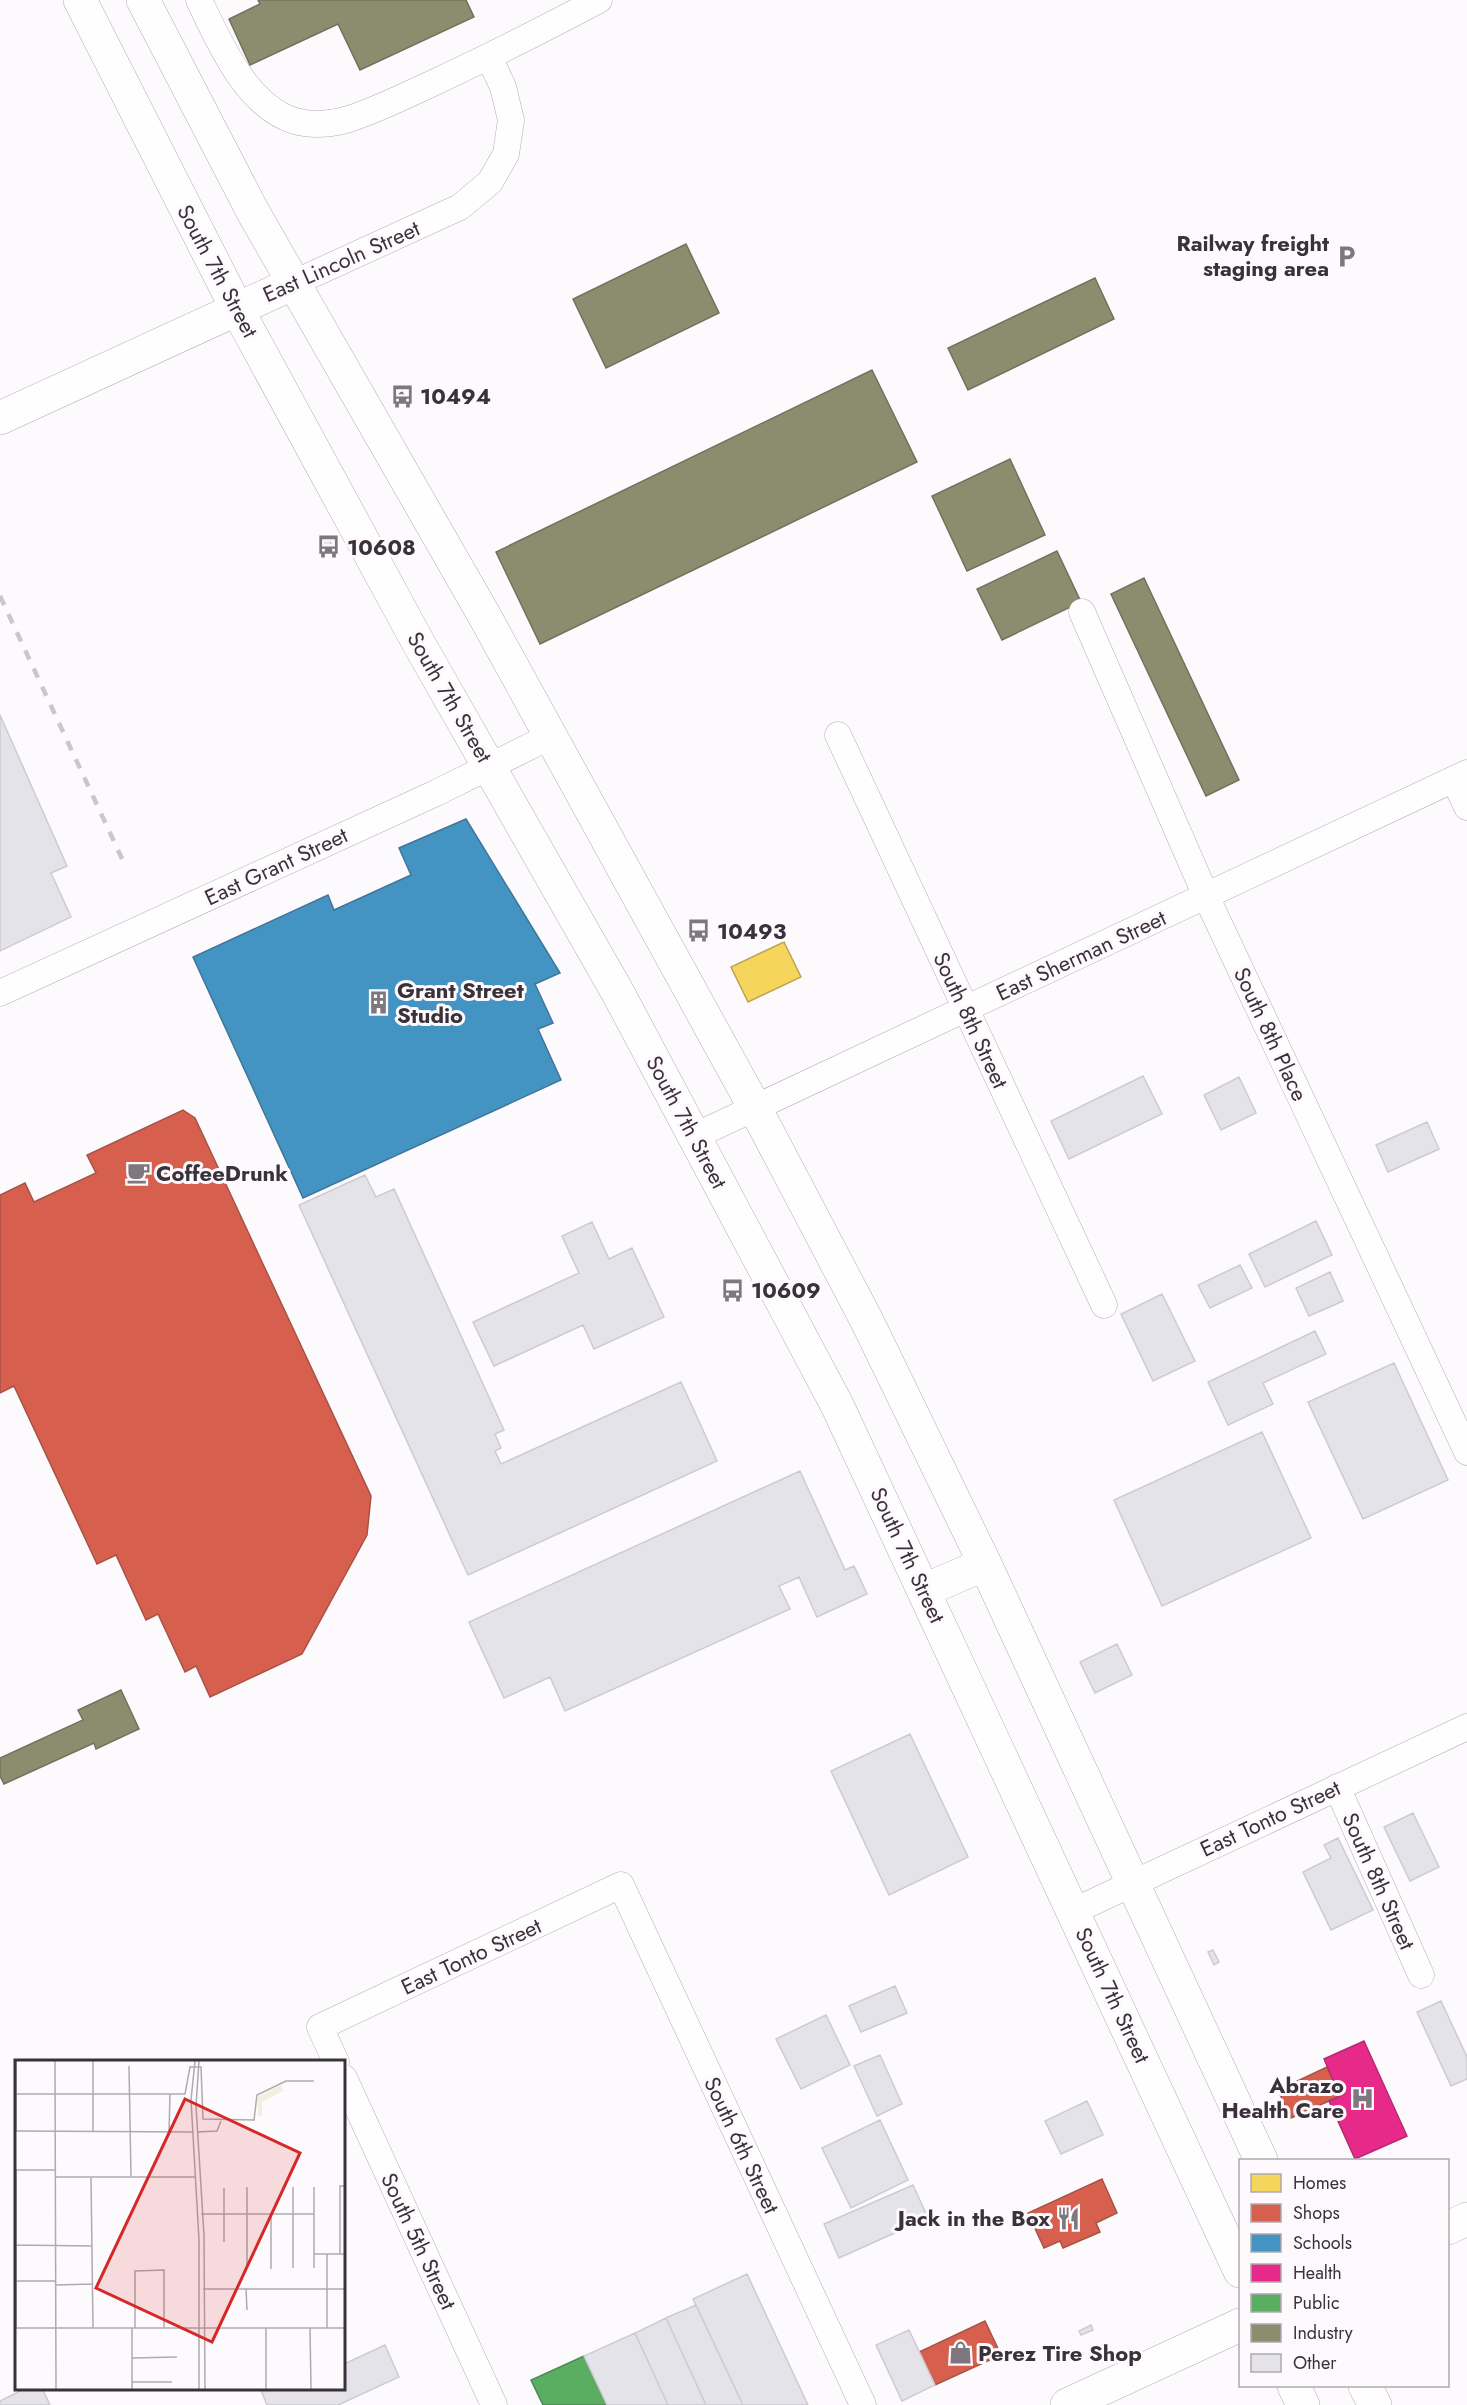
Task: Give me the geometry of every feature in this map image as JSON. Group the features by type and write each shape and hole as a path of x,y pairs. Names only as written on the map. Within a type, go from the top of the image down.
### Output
{"main road":[{"name":"South 7th Street","path":"80,0 237,309 419,644 618,993 837,1405 1239,2269"},
{"path":"143,0 253,212 551,736 754,1108 867,1321 985,1564 1261,2159"},
{"name":"East Lincoln Street","path":"1,416 294,283"},
{"path":"925,1590 985,1564"},
{"path":"1449,2228 1467,2219"},
{"path":"1067,2405 1239,2325"},
{"path":"1295,2387 1303,2405"},
{"path":"1366,2387 1375,2405"}],"street":[{"path":"199,0 218,39 254,96 295,121 321,124 348,119 489,57 599,0"},
{"name":"East Lincoln Street","path":"294,283 460,207 490,182 506,154 511,120 503,87 489,57"},
{"name":"South 8th Place","path":"1082,612 1206,896 1467,1452"},
{"name":"South 8th Street","path":"838,735 1104,1305"},
{"name":"East Grant Street","path":"0,993 551,736"},
{"path":"1460,776 1467,807"},
{"name":"East Sherman Street","path":"695,1136 1460,776"},
{"name":"East Tonto Street","path":"1074,1911 1467,1727"},
{"name":"South 8th Street","path":"1337,1787 1421,1975"},
{"name":"East Tonto Street","path":"336,2060 320,2027 621,1885"},
{"name":"South 6th Street","path":"621,1885 864,2405"},
{"name":"South 5th Street","path":"345,2080 494,2405"}],"building: Homes":[{"path":"784,942 801,977 748,1002 731,967"}],"building: Shops":[{"path":"183,1110 195,1118 371,1496 367,1535 302,1654 210,1697 196,1666 185,1672 158,1614 146,1620 116,1555 97,1564 14,1386 0,1393 0,1195 25,1183 34,1202 96,1173 87,1155"},
{"path":"1327,2067 1340,2096 1291,2118 1278,2090"},
{"name":"Jack in the Box","path":"1102,2179 1117,2213 1096,2223 1100,2232 1063,2248 1060,2241 1044,2248 1028,2213"},
{"name":"Perez Tire Shop","path":"985,2321 1001,2355 935,2385 919,2352"}],"building: Schools":[{"name":"Grant Street Studio","path":"466,819 560,973 535,984 553,1023 538,1029 561,1080 303,1198 193,957 328,895 334,910 411,875 399,848"}],"building: Health":[{"name":"Abrazo Health Care","path":"1364,2041 1407,2136 1355,2159 1329,2101 1340,2096 1324,2059"}],"building: Public":[{"path":"584,2356 607,2405 543,2405 531,2380"}],"building: Industry":[{"path":"258,0 466,0 474,17 360,70 338,24 250,65 229,19 260,4"},
{"path":"686,244 719,313 606,368 573,299"},
{"path":"1095,278 1114,319 968,390 948,348"},
{"path":"872,370 917,462 540,644 496,552"},
{"path":"402,392 409,405 405,407 398,395"},
{"path":"1010,459 1045,535 967,571 932,496"},
{"path":"1057,551 1081,602 1002,640 977,589"},
{"path":"1144,578 1239,780 1206,796 1111,594"},
{"path":"121,1690 139,1729 96,1749 94,1743 4,1784 0,1776 0,1758 83,1720 78,1710"}],"building: Other":[{"path":"327,535 333,547 328,552 321,538"},
{"path":"0,715 67,866 51,873 71,917 0,951"},
{"path":"1143,1076 1162,1114 1069,1159 1051,1121"},
{"path":"1239,1077 1256,1113 1221,1130 1204,1095"},
{"path":"1427,1122 1439,1149 1388,1172 1376,1145"},
{"path":"365,1175 376,1197 394,1189 504,1430 495,1434 501,1448 495,1451 501,1464 681,1382 717,1461 468,1575 299,1205"},
{"path":"1316,1221 1332,1255 1265,1287 1249,1254"},
{"path":"592,1222 609,1259 632,1248 664,1317 594,1349 583,1325 494,1366 473,1322 579,1273 562,1236"},
{"path":"1240,1265 1252,1288 1210,1308 1198,1285"},
{"path":"1330,1272 1343,1301 1309,1316 1296,1288"},
{"path":"1162,1294 1195,1361 1153,1381 1121,1314"},
{"path":"1315,1331 1326,1354 1263,1383 1273,1404 1228,1425 1208,1382"},
{"path":"1394,1363 1448,1480 1363,1519 1308,1402"},
{"path":"1262,1432 1311,1538 1162,1606 1114,1500"},
{"path":"800,1471 845,1570 854,1566 867,1594 817,1617 799,1577 779,1586 790,1609 565,1711 550,1677 504,1698 469,1622"},
{"path":"1117,1644 1132,1675 1095,1693 1080,1662"},
{"path":"910,1734 968,1857 889,1895 831,1771"},
{"path":"1413,1813 1439,1867 1410,1881 1384,1827"},
{"path":"1338,1838 1373,1910 1331,1930 1303,1872 1331,1858 1324,1845"},
{"path":"1213,1950 1219,1962 1214,1965 1208,1952"},
{"path":"895,1986 907,2013 861,2032 849,2006"},
{"path":"1441,2001 1467,2057 1467,2079 1451,2086 1417,2012"},
{"path":"826,2015 850,2065 801,2089 776,2039"},
{"path":"880,2055 902,2104 877,2116 854,2066"},
{"path":"1087,2101 1103,2135 1061,2154 1045,2121"},
{"path":"880,2120 908,2180 851,2208 822,2148"},
{"path":"913,2185 928,2218 839,2258 824,2224"},
{"path":"747,2274 808,2405 743,2405 693,2299"},
{"path":"696,2305 743,2405 706,2405 666,2318"},
{"path":"666,2318 706,2405 668,2405 635,2333"},
{"path":"1091,2325 1093,2330 1081,2335 1079,2331"},
{"path":"909,2330 935,2385 902,2401 876,2345"},
{"path":"635,2333 668,2405 607,2405 584,2356"},
{"path":"385,2345 399,2377 338,2405 267,2405 261,2390 345,2390 345,2364"},
{"path":"22,2390 43,2390 50,2405 0,2405 0,2401"}],"railway":[{"path":"0,596 124,863"}],"place":[{"name":"Railway freight staging area","path":"1347,256"},
{"name":"10494","path":"402,396"},
{"name":"10608","path":"329,547"},
{"name":"10493","path":"699,931"},
{"name":"Grant Street Studio","path":"379,1003"},
{"name":"CoffeeDrunk","path":"138,1173"},
{"name":"10609","path":"733,1290"},
{"name":"Abrazo Health Care","path":"1362,2098"},
{"name":"Jack in the Box","path":"1068,2218"},
{"name":"Perez Tire Shop","path":"960,2353"}]}
